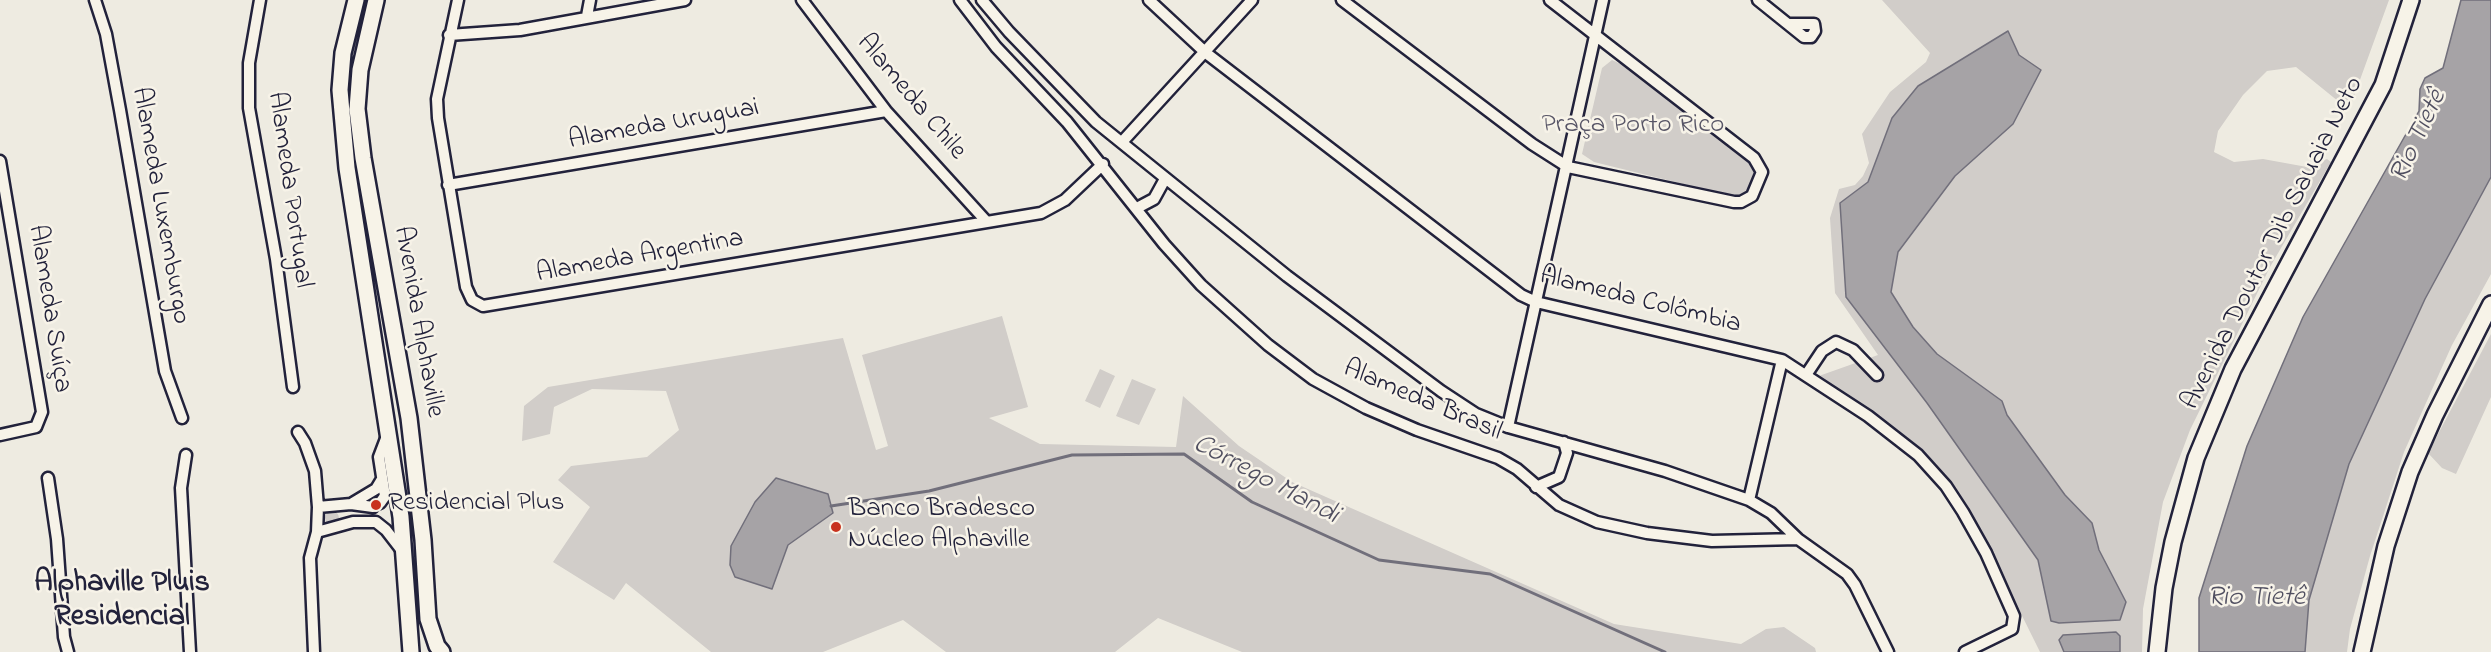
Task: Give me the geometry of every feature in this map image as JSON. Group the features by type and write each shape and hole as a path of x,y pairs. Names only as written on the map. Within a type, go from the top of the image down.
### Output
{"main road":[{"name":"Avenida Alphaville","path":"356,0 343,53 340,90 347,168 401,517 407,628 411,652"},
{"name":"Avenida Alphaville","path":"376,0 360,70 357,109 363,158 412,437 423,540 428,619 442,652"},
{"name":"Avenida Doutor Dib Sauaia Neto","path":"2157,652 2173,542 2196,458 2233,369 2383,85 2411,0"},
{"path":"2362,652 2386,546 2410,472 2435,415 2491,304"},
{"path":"387,436 398,432 412,437"}],"street":[{"name":"Alameda Luxemburgo","path":"95,0 106,34 165,370 182,418"},
{"name":"Alameda Portugal","path":"260,0 249,63 249,108 276,259 293,387"},
{"name":"Alameda Argentina","path":"458,0 437,99 448,185 466,287 475,303 483,306 1041,213 1065,200 1103,164"},
{"path":"587,16 590,0"},
{"path":"449,35 520,30 684,0"},
{"name":"Alameda Chile","path":"802,0 886,111 986,221"},
{"name":"Alameda Brasil","path":"960,0 996,47 1067,122 1202,285 1268,345 1313,379 1397,421 1498,458 1517,469 1536,488 1559,505 1597,522 1647,533 1712,541 1798,539"},
{"name":"Alameda Brasil","path":"982,0 1080,107 1165,179 1441,392 1476,414 1508,427 1665,471 1749,500 1771,513 1798,539 1847,574 1888,652"},
{"name":"Alameda Colômbia","path":"1149,0 1206,53 1462,252 1521,295 1536,302 1782,360 1885,429 1917,455 1946,486 1986,553 2014,616 2012,629 1965,652"},
{"path":"1122,142 1206,53 1252,0"},
{"path":"1342,0 1532,144 1568,167 1734,202 1741,202 1752,196 1762,172 1761,165 1550,0"},
{"path":"1508,427 1604,0"},
{"path":"1758,0 1788,24"},
{"path":"1067,122 1080,107"},
{"name":"Alameda Uruguai","path":"448,185 886,111"},
{"name":"Alameda Suíça","path":"0,160 42,412 36,427 0,435"},
{"path":"1137,208 1154,199 1165,179"},
{"path":"1806,375 1822,351 1836,342 1853,350 1877,375"},
{"path":"1749,500 1782,360"},
{"path":"298,432 305,443 315,471 318,507 316,532 310,558 314,652"},
{"path":"318,507 376,505 384,496 379,457 387,436"},
{"path":"1536,488 1559,477 1567,453 1564,442"},
{"path":"186,455 180,488 190,652"},
{"path":"48,478 57,539 64,637 68,652"},
{"path":"349,505 372,492 382,479"},
{"path":"348,524 349,505"},
{"path":"316,532 365,520 376,522 386,530 404,552"},
{"path":"59,652 64,637"}],"green space":[{"path":"1882,0 2389,0 2349,110 2296,67 2267,71 2243,95 2218,131 2214,152 2234,162 2263,159 2307,167 2327,159 2331,162 2270,267 2190,430 2163,502 2143,609 2142,652 2040,652 1984,539 1951,487 1816,377 1878,355 1835,293 1830,218 1839,189 1855,185 1863,176 1869,163 1862,134 1890,92 1926,62 1930,53"},
{"name":"Praça Porto Rico","path":"1612,60 1625,66 1753,163 1755,170 1746,194 1736,197 1594,162 1582,154 1602,68"},
{"path":"2491,177 2491,274 2452,345 2404,452 2370,556 2350,629 2347,652 2305,652 2309,600 2349,464 2425,299"},
{"path":"1002,316 1028,407 989,418 1040,444 1176,447 1183,396 1239,446 1292,482 1614,624 1741,644 1766,629 1784,627 1815,648 1816,652 1242,652 1158,618 1115,652 946,652 903,620 823,652 711,652 626,583 614,600 553,562 590,507 558,480 571,466 647,457 679,430 666,391 592,389 554,407 550,434 522,441 524,406 548,387 843,338 876,450 888,446 862,355"},
{"path":"2491,334 2491,397 2456,474 2442,468 2428,453"},
{"path":"1100,369 1115,376 1100,408 1085,401"},
{"path":"1132,379 1156,389 1139,425 1116,416"},
{"path":"332,511 337,513 339,518 337,523 332,525 327,523 325,518 327,513"}],"water":[{"name":"Rio Tietê","path":"2461,0 2491,0 2491,177 2425,299 2349,464 2309,600 2305,652 2199,652 2199,598 2247,446 2303,317 2419,111 2420,89 2425,78 2443,68"},
{"path":"2008,31 2019,55 2041,70 2013,124 1955,176 1898,252 1891,292 1913,327 1937,354 2002,401 2007,415 2065,495 2092,523 2099,550 2126,602 2120,620 2059,623 2051,621 2038,560 1927,403 1846,297 1840,203 1868,182 1892,118 1918,86"},
{"path":"776,478 828,494 833,513 788,545 772,589 735,577 730,565 731,546 755,502"},
{"path":"2116,632 2120,636 2120,652 2064,652 2059,640 2063,635"}],"waterway":[{"name":"Córrego Mandi","path":"831,506 929,491 1072,455 1184,454 1252,502 1379,560 1490,574 1665,652"}],"place":[{"name":"Residencial Plus","path":"376,505"},
{"name":"Banco Bradesco Núcleo Alphaville","path":"836,527"}],"district":[{"name":"Alphaville Pluis Residencial","path":"122,602"}]}
